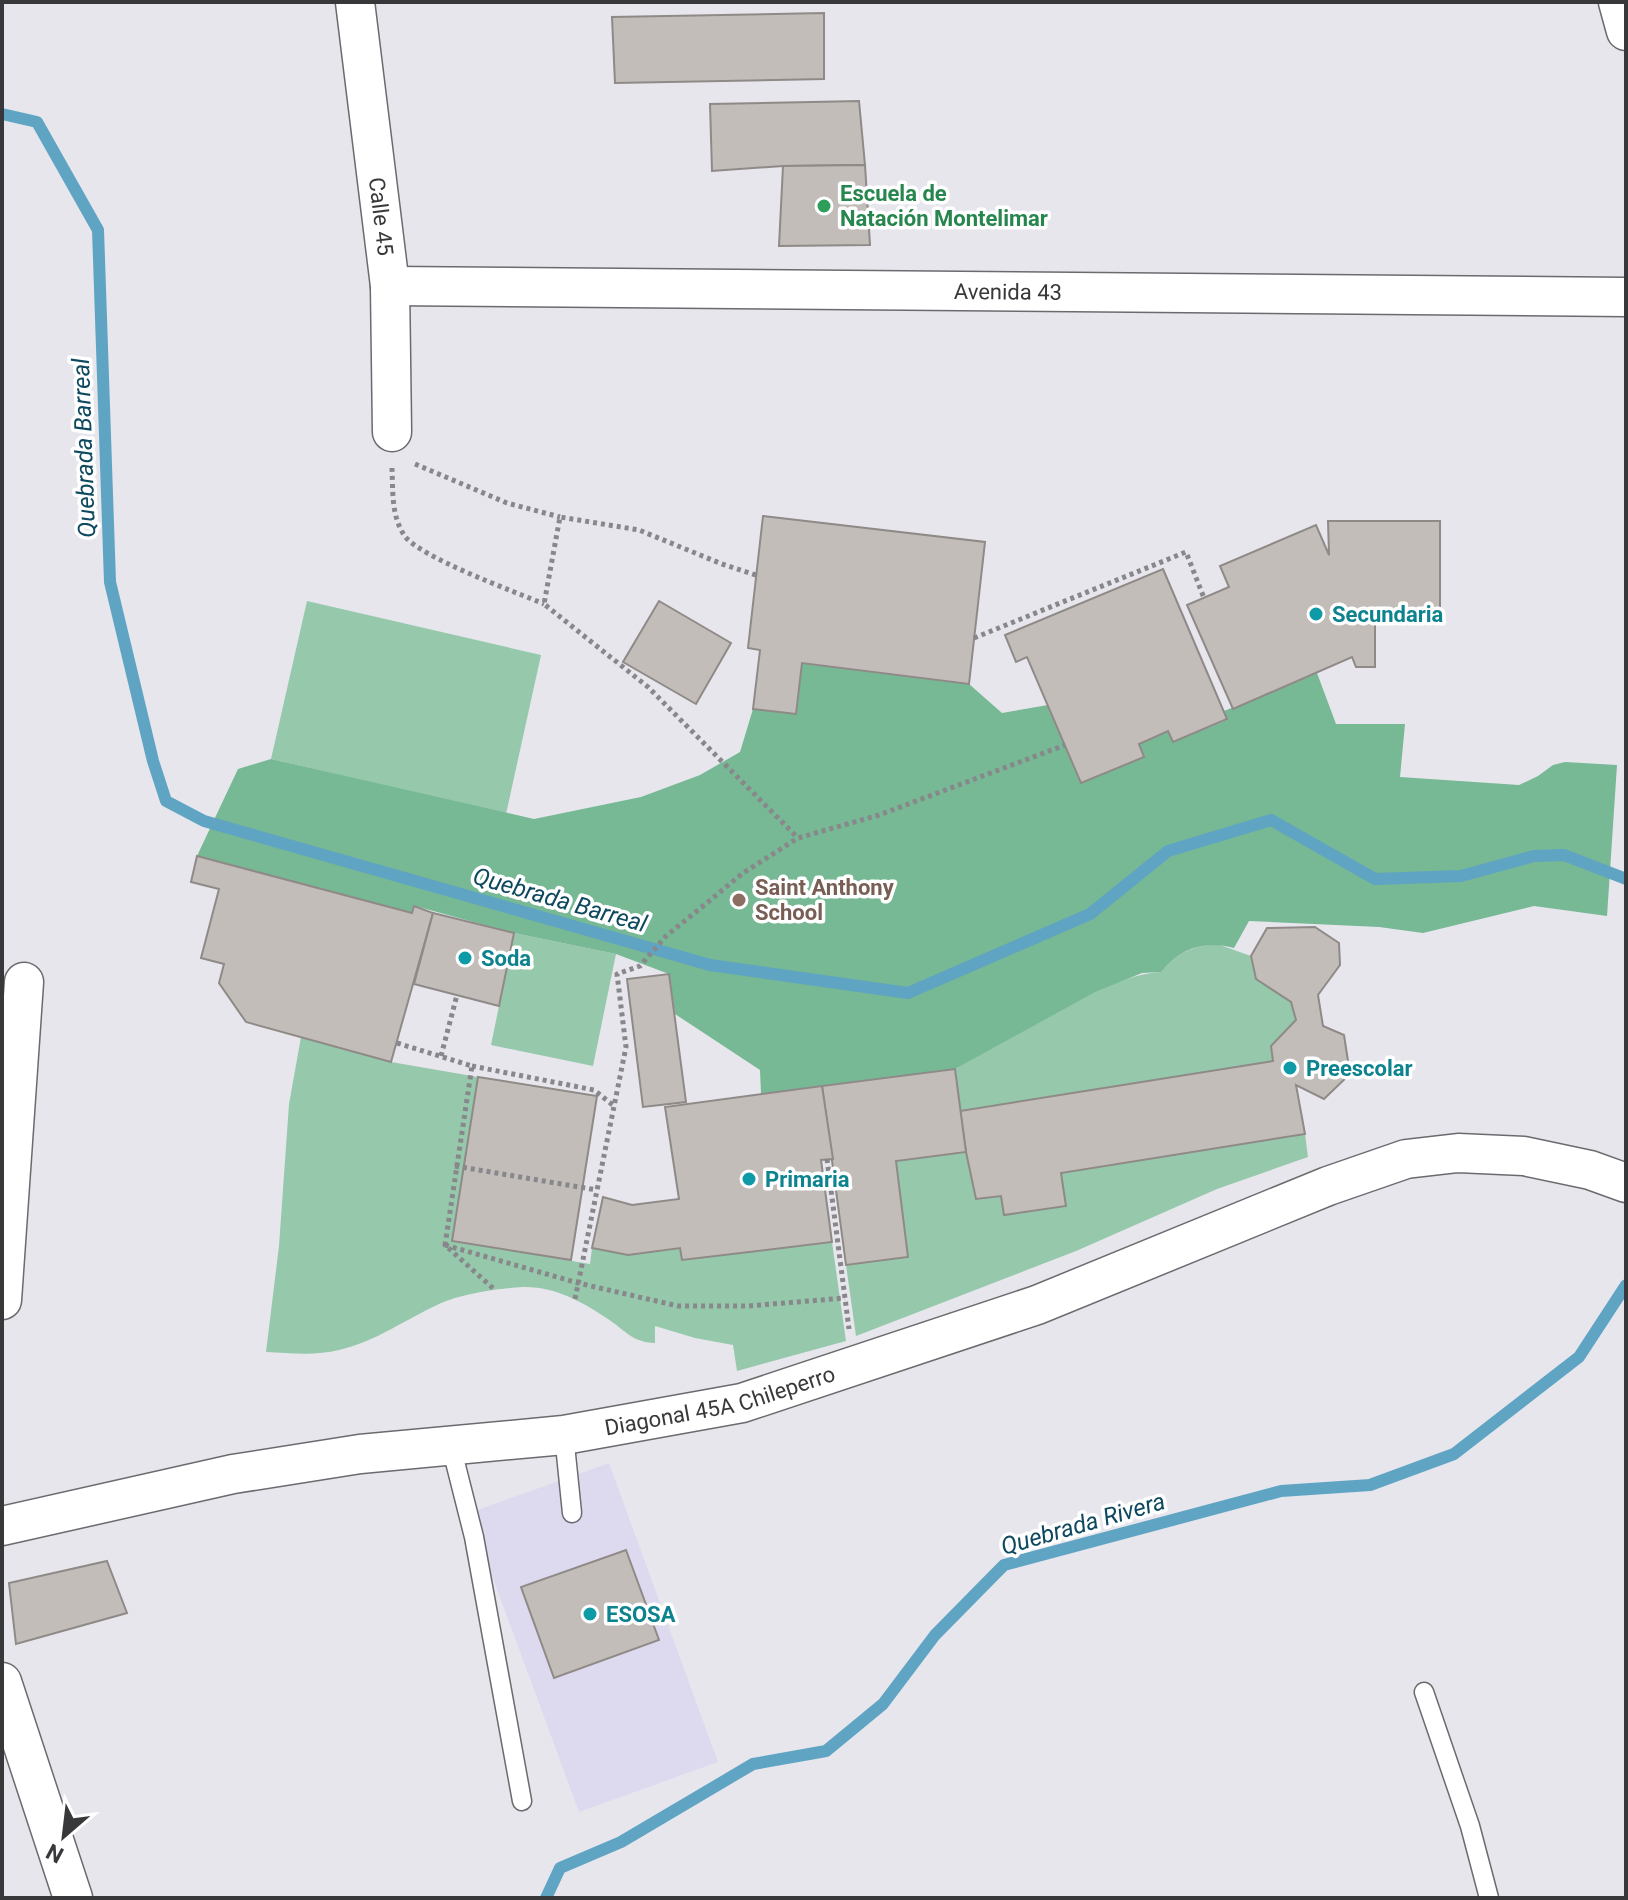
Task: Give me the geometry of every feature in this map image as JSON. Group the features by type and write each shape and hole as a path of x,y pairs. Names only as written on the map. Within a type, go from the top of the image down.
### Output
{"street":[{"name":"Calle 45","path":"355,2 390,286 392,444"},
{"path":"1618,2 1626,31"},
{"name":"Avenida 43","path":"390,286 1626,297"},
{"path":"2,1300 24,982"},
{"name":"Diagonal 45A Chileperro","path":"2,1526 233,1474 360,1454 564,1435 742,1403 1037,1305 1328,1186 1406,1159 1458,1153 1524,1156 1590,1170 1626,1183"},
{"path":"2,1682 73,1898"}],"lane":[{"path":"564,1435 572,1513"},
{"path":"451,1446 474,1537 522,1801"},
{"path":"1424,1692 1470,1826 1489,1898"}],"path":[{"path":"756,575 639,530 560,517 507,503 392,444 394,511 404,535 411,543 544,604 648,687 798,838"},
{"path":"544,604 560,517"},
{"path":"974,638 1186,552 1204,598"},
{"path":"575,1299 626,1047 617,974 640,966 666,936 743,873 798,838 879,815 1065,745"},
{"path":"441,1056 457,995"},
{"path":"397,1043 472,1066 594,1090 614,1106"},
{"path":"445,1245 472,1066"},
{"path":"827,1159 854,1366"},
{"path":"455,1166 597,1190"},
{"path":"445,1245 578,1283 678,1306 748,1306 845,1298"},
{"path":"445,1245 495,1290"}],"shaded area":[{"path":"609,1463 718,1762 579,1812 469,1513"}],"green space":[{"path":"307,601 541,655 506,814 271,759"},
{"path":"802,663 969,684 1002,713 1048,705 1082,783 1144,757 1139,744 1168,731 1173,742 1227,720 1224,711 1317,673 1336,724 1405,724 1400,777 1519,785 1553,765 1565,762 1617,765 1607,916 1534,906 1423,933 1379,927 1249,921 1234,948 1213,945 1194,948 1176,957 1161,972 1142,973 1095,992 955,1069 761,1094 760,1070 675,1014 669,974 616,954 514,933 415,906 412,913 197,856 238,769 271,759 534,819 641,797 700,775 740,752 753,709 796,714"},
{"path":"514,933 616,954 593,1066 491,1045"},
{"path":"1217,944 1251,956 1256,979 1291,1002 1296,1020 1271,1045 1273,1061 960,1111 955,1069 1084,996 1112,984 1161,972 1186,952"},
{"path":"301,1037 391,1062 478,1077 452,1241 590,1264 592,1248 628,1255 680,1248 683,1260 832,1242 846,1341 737,1371 733,1345 655,1326 655,1343 640,1341 568,1296 546,1289 523,1287 480,1292 448,1300 378,1336 339,1350 312,1354 266,1352 279,1246 289,1104"},
{"path":"1305,1134 1308,1157 1217,1189 1076,1251 856,1336 846,1265 908,1257 896,1161 966,1152 976,1199 1001,1196 1005,1215 1066,1206 1061,1173"}],"building":[{"path":"824,13 824,79 615,83 612,17"},
{"name":"Escuela de Natación Montelimar","path":"859,101 865,165 712,171 710,104"},
{"name":"Escuela de Natación Montelimar","path":"865,165 870,245 779,246 783,166"},
{"path":"763,516 985,542 969,684 802,663 796,714 753,709 760,650 748,648"},
{"name":"Secundaria","path":"1328,521 1440,521 1440,623 1375,622 1375,667 1356,667 1352,657 1233,709 1187,605 1229,587 1220,566 1316,525 1329,555"},
{"path":"1163,569 1227,719 1173,742 1168,731 1139,744 1144,757 1081,783 1027,657 1016,662 1005,635"},
{"path":"659,601 731,643 696,704 623,662"},
{"path":"197,856 412,913 414,906 433,913 391,1062 246,1022 219,983 224,964 201,958 219,889 191,882"},
{"name":"Soda","path":"433,913 514,933 499,1006 414,984"},
{"name":"Preescolar","path":"1315,927 1339,943 1340,965 1318,995 1323,1026 1344,1035 1350,1074 1324,1099 1296,1085 1305,1134 1061,1173 1066,1206 1004,1215 1001,1196 976,1199 960,1111 1273,1061 1271,1046 1296,1020 1291,1002 1256,979 1251,956 1267,928"},
{"path":"669,974 686,1102 643,1107 627,979"},
{"path":"955,1069 966,1152 896,1161 908,1257 846,1265 822,1086"},
{"path":"478,1077 597,1096 571,1260 452,1241"},
{"name":"Primaria","path":"822,1086 833,1159 821,1160 832,1242 682,1260 680,1248 628,1255 592,1248 603,1197 632,1205 679,1199 665,1107"},
{"name":"ESOSA","path":"626,1550 659,1640 554,1678 521,1587"},
{"path":"107,1561 127,1613 16,1644 9,1583"}],"waterway":[{"name":"Quebrada Barreal","path":"2,114 37,122 98,230 110,582 153,761 166,801 204,821 710,965 908,993 1090,914 1168,851 1271,820 1375,879 1461,876 1534,856 1564,855 1626,879"},
{"name":"Quebrada Rivera","path":"546,1898 560,1868 621,1842 753,1764 826,1751 883,1704 935,1635 1004,1565 1281,1491 1370,1485 1454,1454 1579,1357 1626,1285"}],"place":[{"name":"Escuela de Natación Montelimar","path":"824,206"},
{"name":"Secundaria","path":"1316,614"},
{"name":"Saint Anthony School","path":"739,900"},
{"name":"Soda","path":"465,958"},
{"name":"Preescolar","path":"1290,1068"},
{"name":"Primaria","path":"749,1179"},
{"name":"ESOSA","path":"590,1614"}]}
